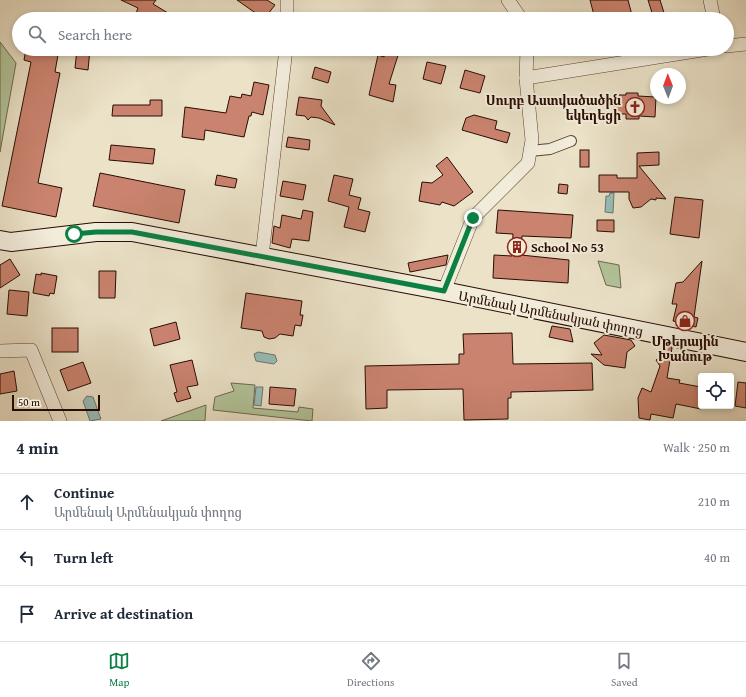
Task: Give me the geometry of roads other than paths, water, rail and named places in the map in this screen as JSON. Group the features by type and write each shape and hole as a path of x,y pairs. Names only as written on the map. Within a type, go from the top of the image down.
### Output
{"main road":[{"name":"Արմենակ Արմենակյան փողոց","path":"0,240 11,242 96,232 132,232 444,291 746,352"}],"street":[{"path":"287,0 287,12"},
{"path":"508,0 516,12"},
{"path":"710,0 713,12"},
{"path":"734,45 746,44"},
{"path":"262,256 285,56"},
{"path":"444,291 473,218 528,163 532,140 526,78 527,56"},
{"path":"526,78 664,56"},
{"path":"530,152 550,149 571,141"},
{"path":"0,352 31,350 60,421"}],"water":[{"path":"610,193 614,193 613,213 605,212 606,196 609,196"},
{"path":"258,352 275,355 277,361 274,364 256,361 254,354"},
{"path":"256,387 263,387 261,406 254,405"},
{"path":"87,396 93,397 101,419 90,421 83,401"}],"place":[{"name":"Սուրբ Աստվածածին եկեղեցի","path":"635,107"},
{"name":"School No 53","path":"517,247"},
{"name":"Մթերային Խանութ","path":"685,321"}]}
